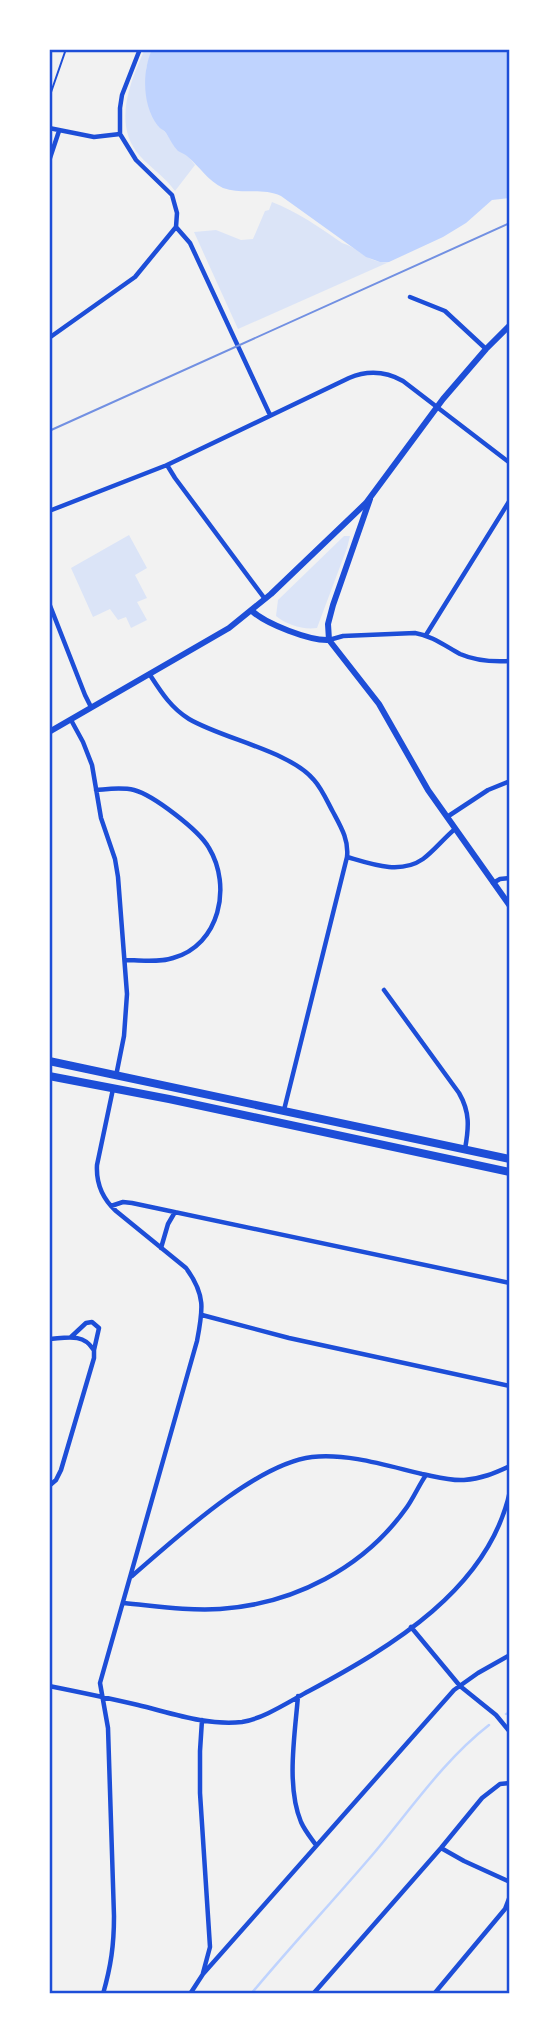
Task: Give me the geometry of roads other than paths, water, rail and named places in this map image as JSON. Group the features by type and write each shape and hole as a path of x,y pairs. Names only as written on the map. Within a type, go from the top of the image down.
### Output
{"highway":[{"path":"49,1061 510,1159"},
{"path":"49,1076 510,1172"}],"main road":[{"path":"49,732 229,628 294,574 371,497 437,407 510,325"},
{"path":"371,497 333,605 328,624 329,640 379,704 419,776 510,906"},
{"path":"252,611 280,627 315,640 329,640"}],"street":[{"path":"49,338 135,277 176,227 177,212 172,195 136,160 120,134 122,95 140,49"},
{"path":"49,128 94,137 120,134"},
{"path":"49,161 59,131"},
{"path":"176,227 188,241 270,415"},
{"path":"411,297 445,312 486,349"},
{"path":"49,511 167,465 354,376 369,372 397,378 510,463"},
{"path":"167,465 265,599"},
{"path":"426,635 510,499"},
{"path":"49,603 92,708"},
{"path":"329,640 343,636 408,633 426,635 468,657 510,661"},
{"path":"150,675 169,703 188,719 300,768 313,779 344,834 348,848 347,857 284,1111"},
{"path":"71,720 90,758 101,818 117,868 127,994 125,1026 116,1076"},
{"path":"447,817 474,799 510,781"},
{"path":"96,790 131,789 156,801 204,841 215,860 219,879 220,899 217,915 210,931 196,947 165,960 125,960"},
{"path":"347,857 380,866 412,865 455,829"},
{"path":"494,883 510,878"},
{"path":"384,990 465,1104 469,1122 465,1150"},
{"path":"103,1994 112,1962 114,1916 108,1728 100,1683 202,1315 200,1292 186,1268 111,1206 101,1190 97,1171 113,1088"},
{"path":"111,1206 127,1202 510,1283"},
{"path":"161,1248 168,1224 175,1212"},
{"path":"202,1315 289,1338 510,1386"},
{"path":"49,1486 61,1470 94,1358 99,1331 95,1323 86,1322 71,1337"},
{"path":"49,1339 79,1338 87,1341 94,1350"},
{"path":"131,1577 201,1517 260,1477 290,1462 331,1456 449,1480 484,1477 510,1466"},
{"path":"124,1602 173,1608 218,1609 272,1600 300,1591 328,1579 357,1559 383,1536 407,1507 426,1475"},
{"path":"49,1686 202,1720 244,1722 256,1718 366,1660 451,1594 467,1576 496,1531 506,1510 510,1491"},
{"path":"411,1627 460,1685 496,1715 510,1732"},
{"path":"190,1994 203,1974 460,1685 510,1655"},
{"path":"298,1696 293,1765 295,1794 300,1819 316,1845"},
{"path":"202,1720 200,1793 209,1947 203,1974"},
{"path":"313,1994 442,1848 482,1798 500,1784 510,1783"},
{"path":"442,1848 510,1882"},
{"path":"434,1994 505,1909 510,1896"}],"water":[{"path":"152,49 510,49 510,198 492,200 466,223 443,237 389,262 366,257 281,196 223,188 178,151 153,118 146,98 146,68"}],"waterway":[{"path":"506,1714 510,1712"},
{"path":"251,1994 443,1769 489,1725"}],"tram line":[{"path":"49,431 510,223"}]}
